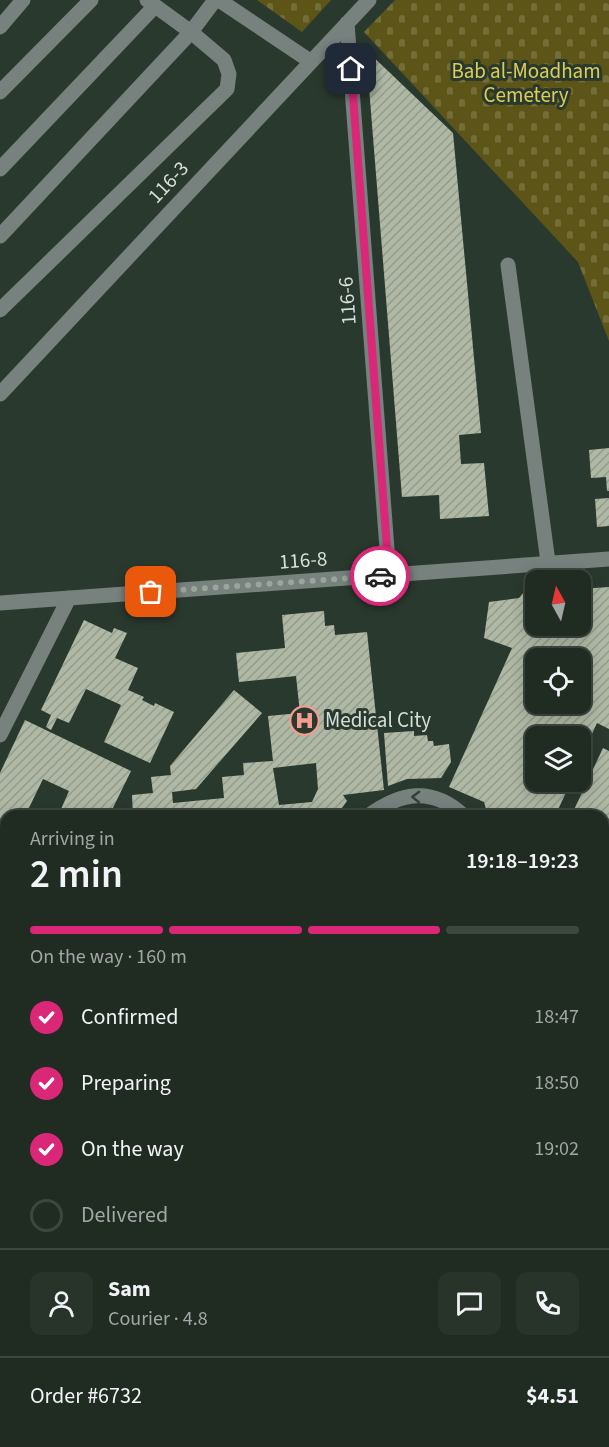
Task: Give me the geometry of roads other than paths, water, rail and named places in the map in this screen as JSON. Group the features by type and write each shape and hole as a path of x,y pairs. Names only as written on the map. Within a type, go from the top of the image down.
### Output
{"street":[{"path":"0,27 23,0"},
{"path":"0,92 91,0"},
{"path":"0,236 191,32 217,0 310,61"},
{"name":"116-3","path":"0,394 369,0"},
{"path":"0,169 151,3 224,60 229,74 227,88 0,310"},
{"name":"116-6","path":"347,23 389,575"},
{"path":"508,265 548,562"},
{"name":"116-8","path":"0,603 609,559"},
{"path":"0,735 69,598"},
{"path":"376,810 386,803 402,797 421,796 440,800 458,810"}],"place":[{"name":"Medical City","path":"304,720"}],"park label":[{"name":"Bab al-Moadham Cemetery","path":"526,83"}]}
